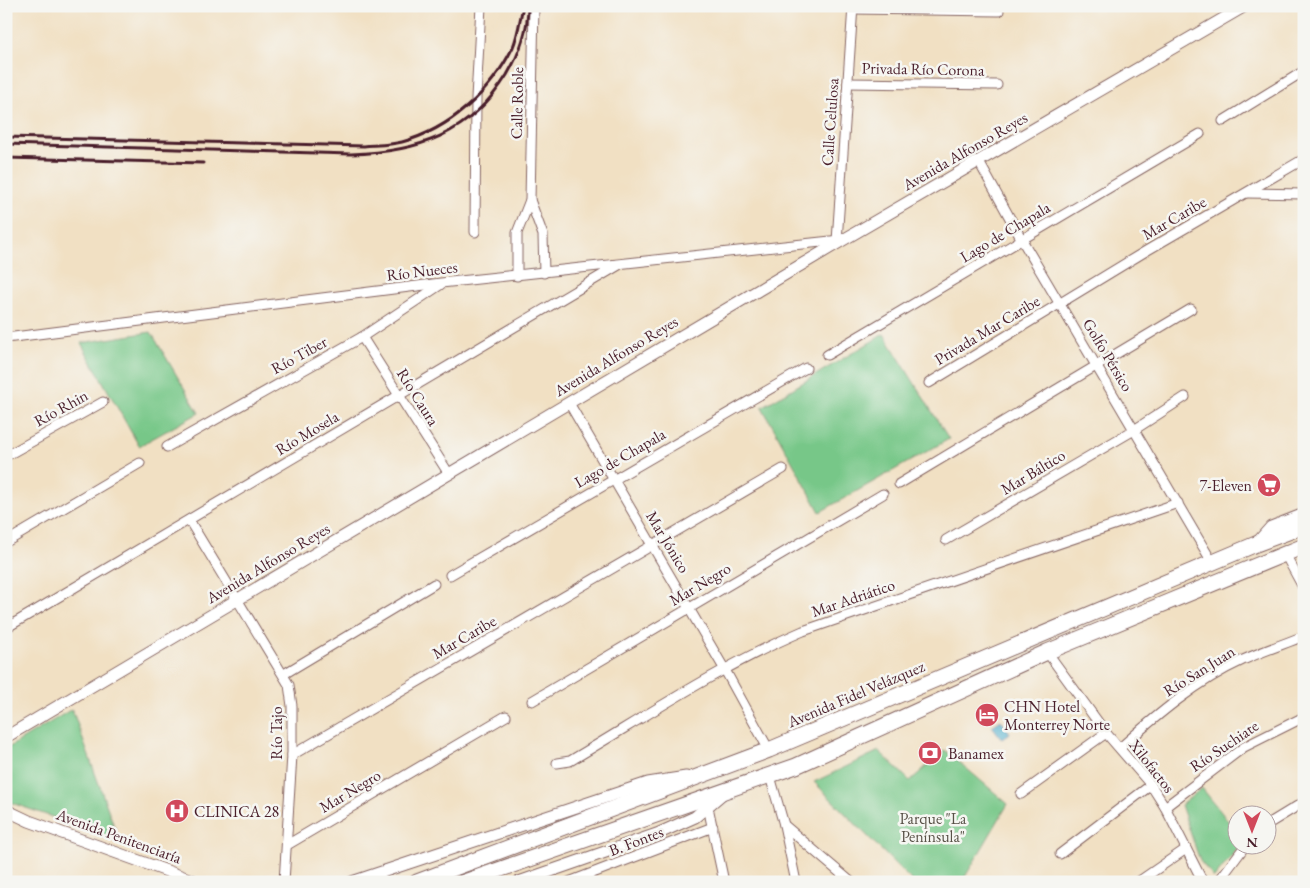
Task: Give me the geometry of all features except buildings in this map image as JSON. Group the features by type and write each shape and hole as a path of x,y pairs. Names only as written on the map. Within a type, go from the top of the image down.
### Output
{"highway":[{"name":"Avenida Fidel Velázquez","path":"417,882 769,750 1212,562 1304,526"},
{"path":"464,882 770,776 836,749 1047,652 1202,586 1297,551"}],"street":[{"path":"476,232 476,98 480,6"},
{"name":"Calle Roble","path":"516,276 517,233 530,200 534,6"},
{"name":"Avenida Alfonso Reyes","path":"6,737 840,240 979,162 1245,6"},
{"path":"853,8 999,11"},
{"name":"Calle Celulosa","path":"840,240 853,8"},
{"path":"1223,121 1304,71"},
{"name":"Privada Río Corona","path":"848,83 997,85"},
{"name":"Lago de Chapala","path":"827,355 1200,134"},
{"name":"Mar Caribe","path":"1060,303 1304,159"},
{"name":"Golfo Pérsico","path":"979,162 1022,240 1212,562"},
{"path":"1247,193 1304,194"},
{"name":"Calle Roble","path":"530,200 543,235 544,273"},
{"name":"Río Nueces","path":"6,338 441,284 840,240"},
{"name":"Río Mosela","path":"6,628 624,263"},
{"name":"Río Tiber","path":"167,446 362,337 441,284"},
{"name":"Privada Mar Caribe","path":"929,383 1060,303"},
{"path":"899,484 1098,367 1191,309"},
{"name":"Río Caura","path":"362,337 449,474"},
{"name":"Lago de Chapala","path":"450,575 806,368"},
{"name":"Mar Báltico","path":"946,540 1134,430 1185,397"},
{"name":"Río Rhin","path":"6,456 104,402"},
{"name":"Mar Jónico","path":"569,403 725,670 769,750"},
{"path":"6,542 140,463"},
{"path":"652,545 783,469"},
{"name":"Mar Negro","path":"532,701 882,494"},
{"name":"Mar Adriático","path":"557,763 570,761 725,670 774,644 829,622 1178,503"},
{"path":"1256,544 1271,527 1304,514"},
{"name":"Río Tajo","path":"189,520 284,674 291,695 292,755 284,882"},
{"name":"Mar Caribe","path":"292,755 652,545"},
{"path":"1297,551 1304,589"},
{"path":"284,674 434,584"},
{"name":"Río San Juan","path":"1120,748 1171,705 1222,671 1304,636"},
{"name":"Xilofactos","path":"1047,652 1106,733 1151,785 1165,806 1203,882"},
{"name":"Mar Negro","path":"287,845 506,716"},
{"name":"Río Suchiate","path":"1165,806 1244,747 1304,717"},
{"path":"1021,794 1106,733"},
{"path":"352,882 648,783 702,776"},
{"path":"770,776 784,825 796,882"},
{"path":"1060,854 1151,785"},
{"path":"518,882 657,834 694,817 723,793"},
{"path":"1278,818 1304,802"},
{"path":"708,807 724,882"},
{"name":"Avenida Penitenciaría","path":"6,810 29,821 197,882"},
{"name":"Avenida Penitenciaría","path":"6,817 29,821"},
{"path":"784,825 851,882"},
{"name":"B. Fontes","path":"569,882 713,827"},
{"path":"1138,882 1186,849"},
{"path":"1218,882 1238,856"}],"green space":[{"path":"151,332 199,413 139,446 81,343"},
{"path":"884,334 949,439 820,512 762,407"},
{"path":"72,709 119,840 6,801 6,749"},
{"name":"Parque \"La Península\"","path":"945,750 1008,804 962,882 913,882 814,782 879,751 910,781"},
{"path":"1202,788 1228,821 1228,856 1232,856 1214,878 1200,861 1181,805"}],"water":[{"path":"1001,720 1010,733 1002,739 992,726"}],"railway":[{"path":"6,137 364,146 402,142 437,128 452,118 481,93 493,79 513,47 523,6"},
{"path":"6,144 351,154 399,149 420,144 441,136 459,125 477,112 492,95 507,75 516,58 525,33 528,6"},
{"path":"6,158 203,163"}],"place":[{"name":"7-Eleven","path":"1269,485"},
{"name":"CHN Hotel Monterrey Norte","path":"987,715"},
{"name":"Banamex","path":"930,753"},
{"name":"CLINICA 28","path":"177,811"}]}
